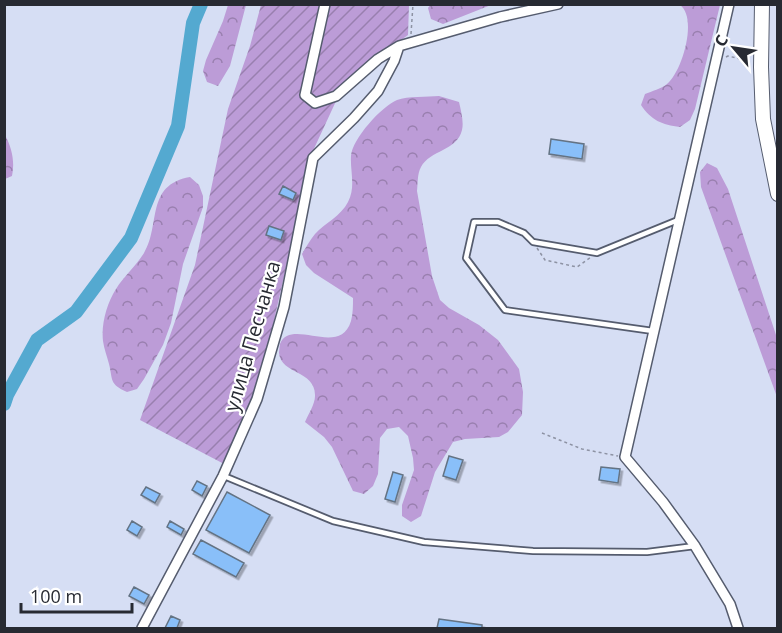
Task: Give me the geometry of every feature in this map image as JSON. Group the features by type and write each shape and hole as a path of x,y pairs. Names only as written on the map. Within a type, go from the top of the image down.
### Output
{"main road":[{"path":"762,4 763,119 777,194"}],"street":[{"path":"325,4 305,95 315,103 336,96 378,59 399,46 500,17 558,4"},
{"path":"729,4 624,457 663,502 695,546 730,604 738,628"},
{"name":"улица Песчанка","path":"142,628 223,476 256,399 284,307 313,158 378,91 394,61 399,46"}],"lane":[{"path":"653,331 505,310 466,258 474,222 498,222 524,233 533,242 597,253 679,220"},
{"path":"223,476 333,521 424,542 533,551 647,552 695,546"}],"path":[{"path":"411,44 413,4"},
{"path":"715,65 728,56 746,59 761,67"},
{"path":"533,242 545,260 577,267 597,253"},
{"path":"542,433 582,449 624,457"}],"green space":[{"path":"430,4 491,5 443,24 431,19 428,8"},
{"path":"228,5 246,5 230,66 218,86 207,82 203,71"},
{"path":"261,5 409,5 408,35 343,86 312,153 268,347 248,415 226,465 140,420 195,265 228,109 250,46"},
{"path":"680,5 720,5 695,109 690,120 680,127 658,121 641,105 645,94 665,86 673,78 678,68 688,33 688,21"},
{"path":"439,96 459,102 463,127 455,142 425,161 419,173 417,191 432,276 440,300 498,340 519,369 523,392 522,415 508,432 499,437 453,442 435,472 421,516 411,522 402,516 402,505 414,470 408,436 399,427 387,429 380,438 378,474 373,486 364,494 353,491 332,447 324,437 305,422 314,402 314,388 310,381 281,360 279,352 280,344 286,337 294,334 337,336 345,332 351,321 353,298 314,273 306,265 302,254 315,234 348,202 352,185 351,156 356,141 376,116 391,103 412,97"},
{"path":"5,135 11,150 13,166 12,176 5,179"},
{"path":"707,163 717,168 728,189 777,338 777,397 701,187 700,172"},
{"path":"190,177 199,185 203,196 203,207 183,264 171,323 163,345 144,379 137,389 127,392 114,384 112,378 103,341 105,314 116,289 144,253 160,197 166,188 176,181"}],"building":[{"path":"551,139 584,144 582,159 549,154"},
{"path":"283,186 296,193 293,200 279,194"},
{"path":"269,226 284,231 281,240 266,235"},
{"path":"449,456 463,460 456,480 443,476"},
{"path":"601,467 620,469 618,483 599,480"},
{"path":"393,472 403,475 395,502 385,499"},
{"path":"197,481 207,486 202,496 192,490"},
{"path":"146,487 160,494 155,503 141,495"},
{"path":"227,492 270,515 249,553 206,530"},
{"path":"132,521 142,527 137,536 127,530"},
{"path":"170,521 184,529 181,535 167,527"},
{"path":"201,540 244,563 236,577 193,554"},
{"path":"134,587 149,595 144,604 129,596"},
{"path":"171,616 180,620 177,628 165,628"},
{"path":"439,619 482,625 482,628 437,628"}],"waterway":[{"path":"4,404 37,340 76,312 131,238 178,126 193,23 201,4"}]}
